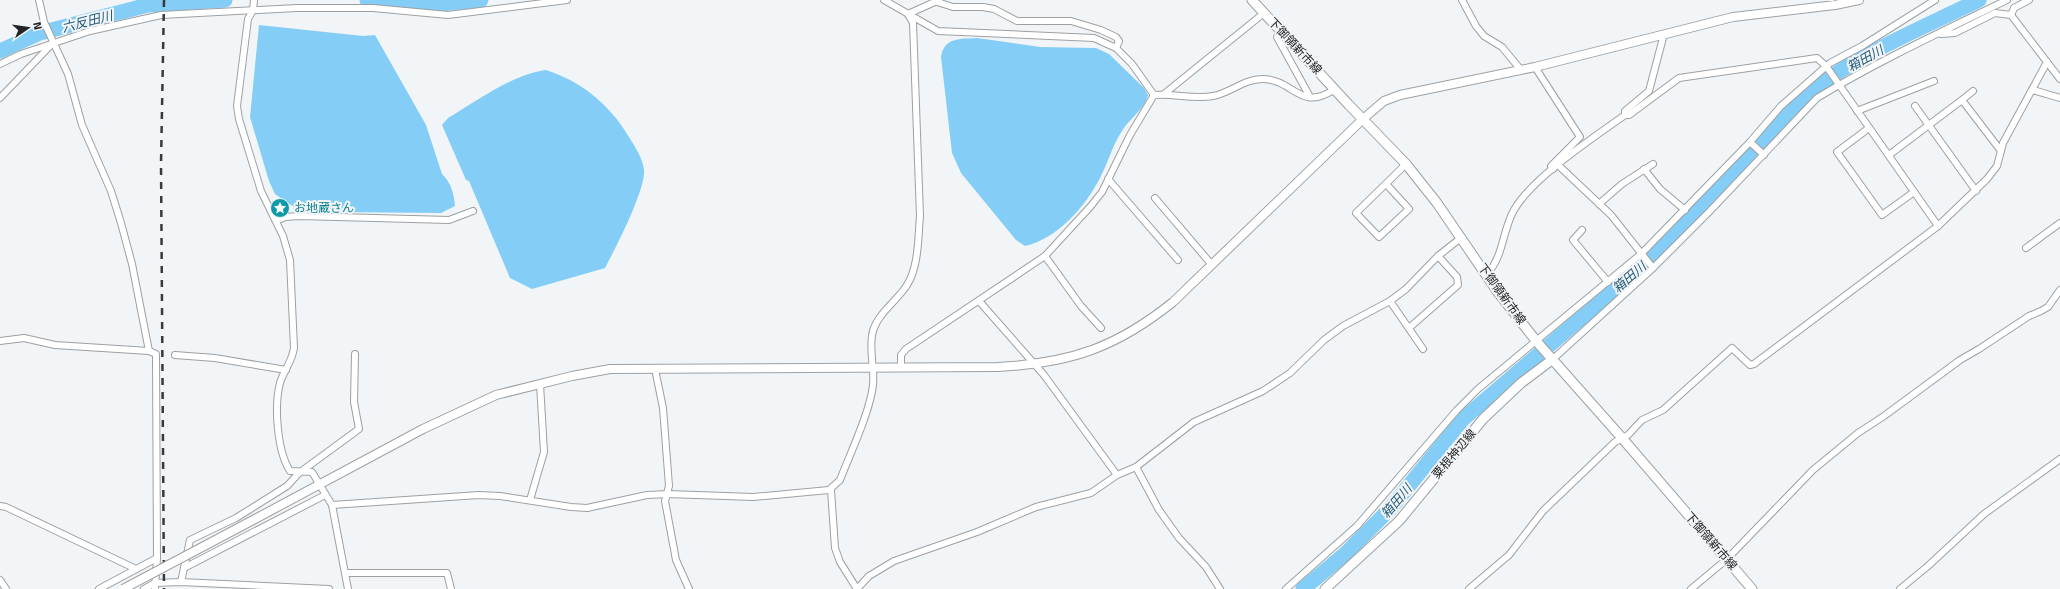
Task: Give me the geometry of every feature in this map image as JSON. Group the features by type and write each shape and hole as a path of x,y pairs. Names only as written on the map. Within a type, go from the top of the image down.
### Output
{"main road":[{"name":"下御領新市線","path":"1252,0 1406,164 1462,237 1487,274 1538,343 1752,589"},
{"name":"粟根神辺線","path":"1326,589 1399,521 1483,419 1551,357"}],"street":[{"path":"39,0 44,22 68,74 82,125 111,192 121,223 132,264 149,351"},
{"path":"0,64 53,43 90,31 161,15 254,6 297,8 373,8 448,15 567,0"},
{"path":"884,0 938,31 1081,36 1094,38 1116,48 1132,64 1154,95"},
{"path":"1462,0 1476,26 1484,36 1502,48 1521,70"},
{"path":"123,589 429,426 496,395 572,376 610,369 901,368 1036,365 1100,348 1151,320 1173,302 1363,119 1384,101 1400,95 1601,52 1664,34 1758,13 1835,5 1859,0"},
{"path":"1286,589 1357,526 1457,410 1473,394 1538,343 1641,254 1750,142 1781,106 1826,66 1935,0"},
{"path":"1551,357 1653,268 1764,155 1817,98 1936,34 2007,0"},
{"path":"2011,15 2014,8 2029,0"},
{"path":"908,14 914,10 938,1 953,7 983,7 994,9 1017,21 1071,21 1101,30 1116,37 1119,41 1116,48"},
{"path":"254,6 248,19 237,106 239,119 261,190 276,220 290,260 293,300 293,358 280,382 277,400 280,439 290,472 312,472 332,505 348,589"},
{"path":"1164,94 1264,13"},
{"path":"1936,34 1955,33 1995,13 2011,15 2060,79"},
{"path":"332,505 472,495 500,496 587,508 647,495 668,494 747,497 831,490 840,480 870,400 873,385 872,331 876,323 907,284 912,274 917,244 920,209 913,23 908,14"},
{"path":"1280,30 1277,37 1310,97"},
{"path":"1625,115 1625,111 1649,91 1664,34"},
{"path":"0,98 53,43"},
{"path":"1487,274 1498,260 1513,211 1531,189 1625,115 1629,115 1679,78 1817,58 1826,66 1938,226"},
{"path":"1469,589 1509,555 1543,511 1622,438 1642,420 1663,410 1732,348 1750,365 1754,364 1938,226 1976,191 1997,166 2001,151 2047,62"},
{"path":"1535,67 1580,137 1551,166 1556,168 1611,215 1653,268"},
{"path":"1154,95 1213,96 1241,84 1263,79 1276,82 1304,97 1323,97 1335,89"},
{"path":"1857,111 1934,81"},
{"path":"2033,90 2060,98"},
{"path":"1889,155 1973,91"},
{"path":"901,368 901,355 906,349 1045,256 1090,207 1108,179 1130,135 1154,95"},
{"path":"1962,100 2001,151"},
{"path":"1915,106 1976,191"},
{"path":"1869,128 1837,152 1882,215 1914,192"},
{"path":"1750,142 1764,155"},
{"path":"1387,185 1409,209 1379,237 1356,213 1387,185 1406,164"},
{"path":"1599,204 1622,184 1653,164"},
{"path":"1644,169 1660,189 1685,210"},
{"path":"1108,179 1178,260"},
{"path":"1155,198 1212,265"},
{"path":"276,220 285,217 299,216 449,220 473,211"},
{"path":"2026,248 2060,223"},
{"path":"1582,230 1573,240 1608,282"},
{"path":"831,490 835,548 840,562 857,589 869,576 894,561 977,532 1036,507 1091,494 1118,475 1136,467 1194,422 1263,391 1290,373 1324,340 1343,326 1390,301 1406,289 1438,256 1462,237"},
{"path":"1045,256 1081,306 1101,328"},
{"path":"1409,328 1458,285 1457,278 1438,256"},
{"path":"1691,589 1727,559 1813,470 1858,432 1884,416 1960,360 2029,316 2048,307 2060,290"},
{"path":"979,301 1036,365 1118,475"},
{"path":"1390,301 1423,349"},
{"path":"0,341 24,338 55,345 149,351 156,354 157,558 155,586"},
{"path":"181,582 190,540 242,514 287,486 299,473 359,429 354,402 355,354"},
{"path":"175,356 215,358 286,370"},
{"path":"655,369 664,408 669,486 665,501 676,560 689,589"},
{"path":"530,500 544,452 540,384"},
{"path":"1900,589 1928,566 1984,514 2060,459"},
{"path":"1136,467 1158,510 1179,538 1206,567 1220,589"},
{"path":"184,568 325,494"},
{"path":"0,506 6,507 136,569"},
{"path":"99,589 157,558"},
{"path":"346,573 447,573 451,589"},
{"path":"0,580 6,589"},
{"path":"144,589 181,582 329,589"}],"water":[{"path":"259,25 363,36 375,35 426,125 442,174 452,188 455,206 441,213 326,212 294,207 275,194 269,181 250,117"},
{"path":"977,38 1040,47 1096,48 1109,54 1144,88 1148,95 1144,105 1125,127 1094,189 1078,210 1059,229 1037,242 1025,246 1016,240 961,173 952,153 941,57 943,50 949,42 959,39"},
{"path":"546,70 560,75 585,89 606,107 616,118 634,145 641,159 644,170 640,191 635,204 605,268 532,289 510,278 469,181 466,180 442,125 448,118 508,82"}],"waterway":[{"name":"六反田川","path":"0,51 40,33 148,5 225,0"},
{"name":"六反田川","path":"367,0 430,5 481,0"},
{"name":"箱田川","path":"1303,589 1345,554 1390,509 1463,419 1642,266 1804,96 1824,81 1867,55 1911,32 1979,0"}],"railway":[{"path":"164,0 161,164 164,589"}],"place":[{"name":"お地蔵さん","path":"280,208"}]}
